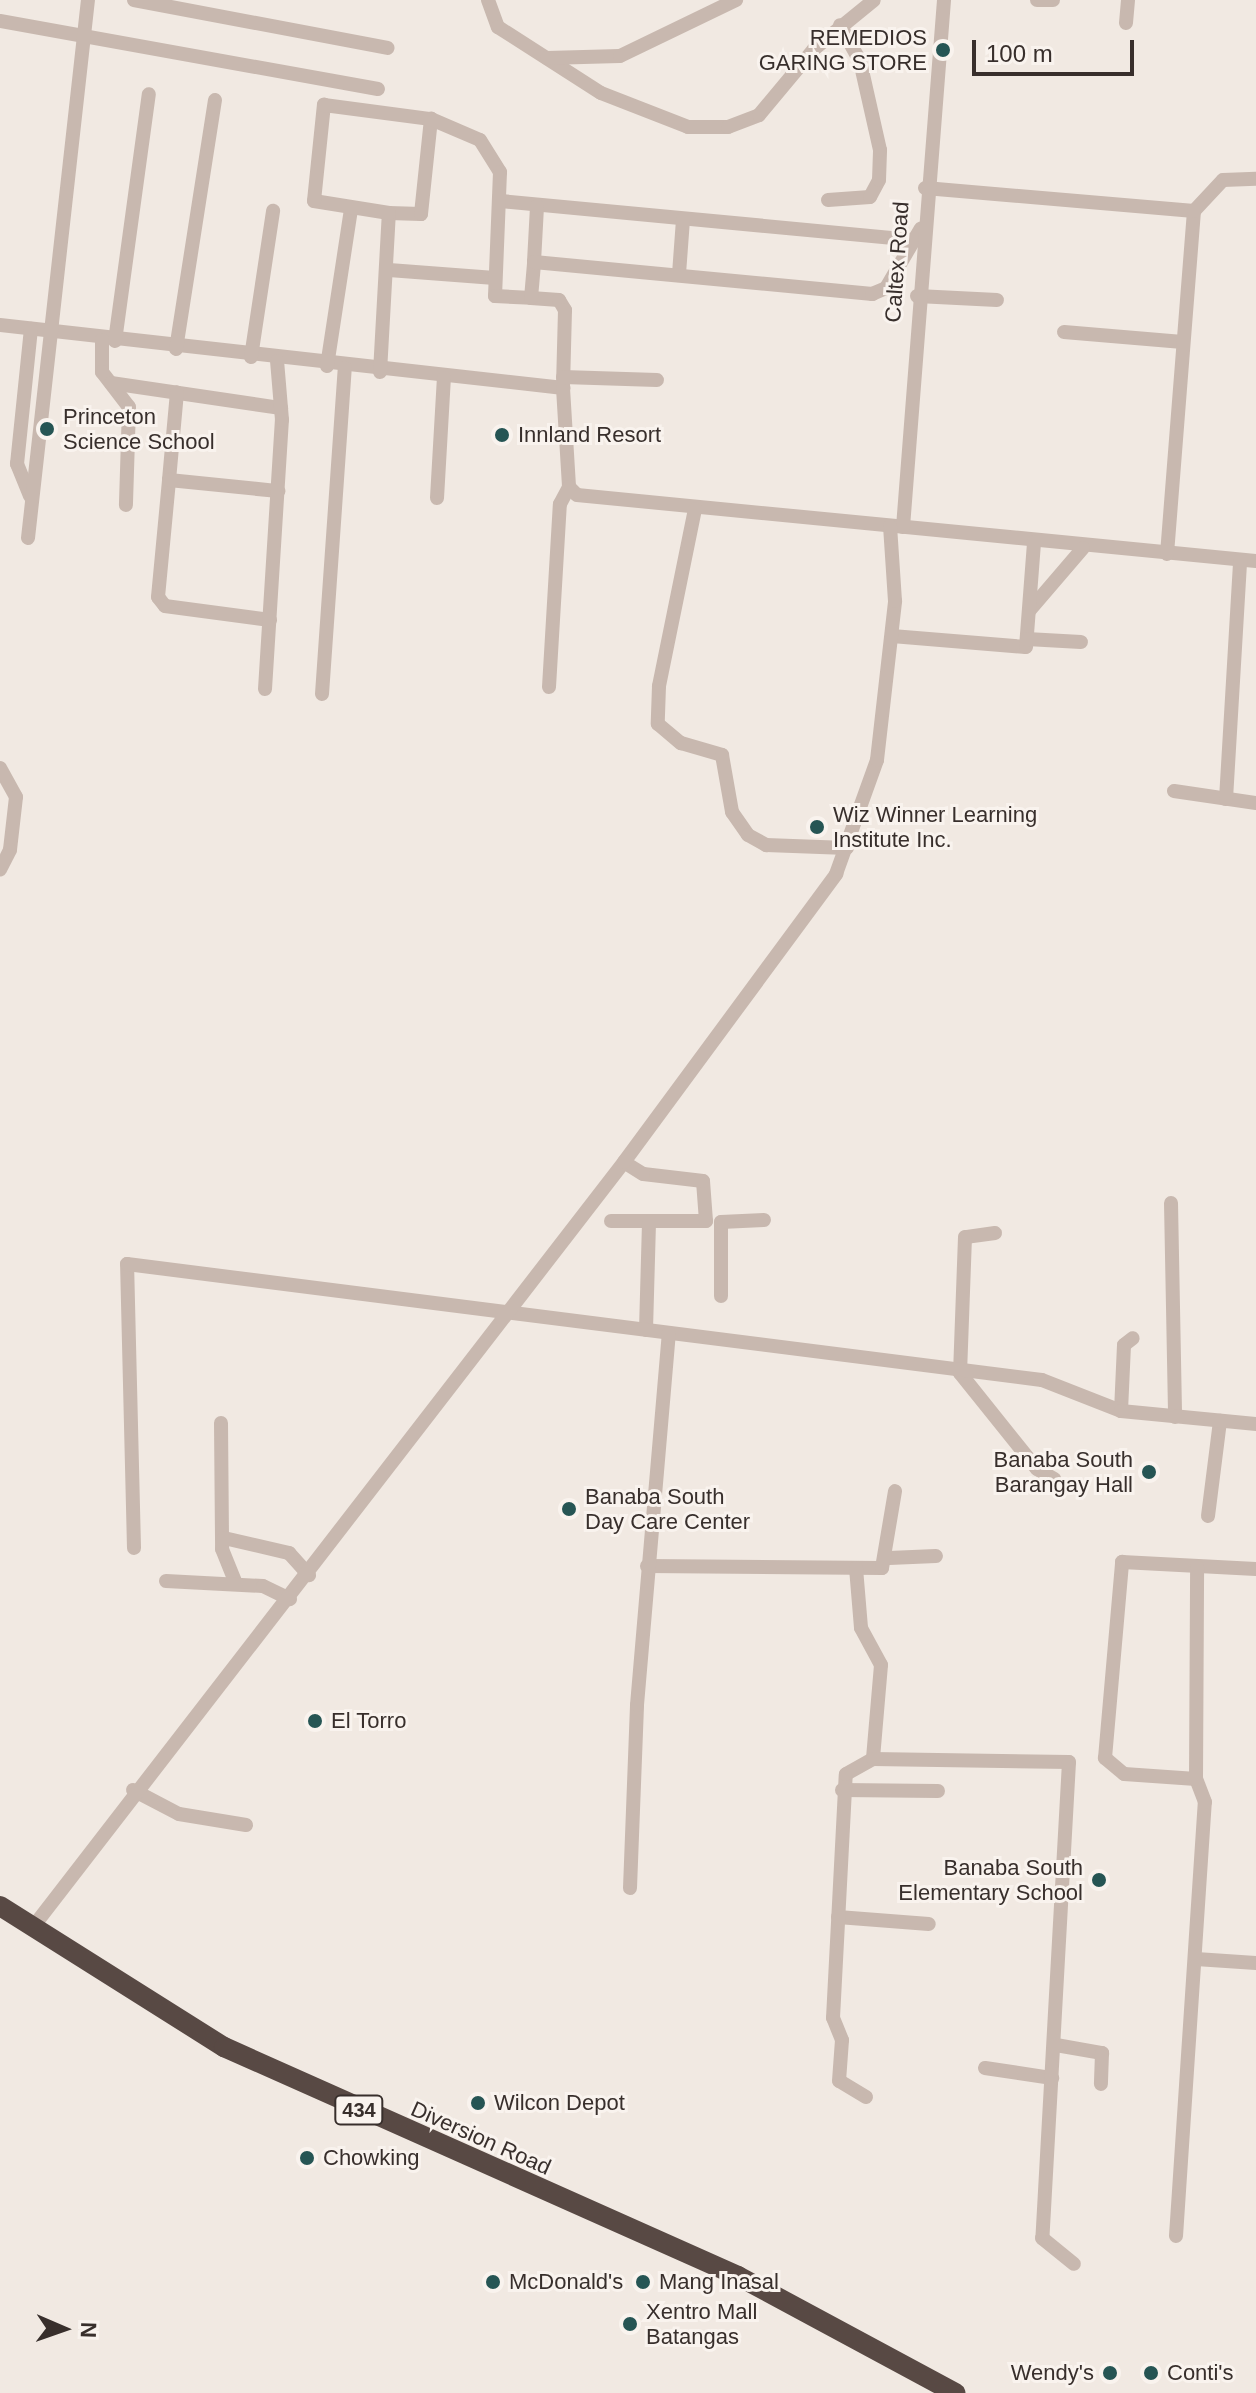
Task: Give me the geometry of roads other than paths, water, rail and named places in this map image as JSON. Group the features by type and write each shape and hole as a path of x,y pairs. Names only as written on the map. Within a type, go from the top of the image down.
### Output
{"highway":[{"name":"Diversion Road","path":"0,1906 224,2047 738,2276 955,2393"}],"street":[{"path":"28,538 30,496 43,444 51,331 87,37 88,0"},
{"path":"134,0 387,48"},
{"path":"488,0 498,27 542,58 638,110 688,127 728,127 759,115 788,89 840,25 874,0"},
{"path":"542,58 620,56 736,0"},
{"name":"Caltex Road","path":"33,1927 133,1790 309,1575 504,1310 624,1162 798,928 847,848 877,760 892,636 897,527 917,296 917,234 925,188 944,0"},
{"path":"1037,0 1053,0"},
{"path":"1126,23 1128,0"},
{"path":"0,21 378,89"},
{"path":"828,200 870,197 879,180 880,150 860,61 840,25"},
{"path":"126,505 129,407 106,382 109,340 149,94"},
{"path":"176,349 215,100"},
{"path":"431,119 421,214 351,209 314,201 324,105 431,119 468,129 487,147 500,172 495,296 563,304 563,382 569,487 560,504 549,687"},
{"path":"1167,554 1194,211 1223,180 1256,179"},
{"path":"925,188 1194,211"},
{"path":"501,201 683,219 917,234 886,288 872,294 534,262"},
{"path":"531,298 537,206"},
{"path":"327,366 351,209"},
{"path":"251,357 273,211"},
{"path":"380,372 389,270 389,213"},
{"path":"679,274 683,219"},
{"path":"389,270 495,278"},
{"path":"917,296 997,300"},
{"path":"0,325 176,349 444,378 563,382 657,380"},
{"path":"30,496 17,464 31,329"},
{"path":"1064,332 1183,342"},
{"path":"265,689 278,491 281,408 277,361"},
{"path":"322,694 345,368"},
{"path":"437,498 444,378"},
{"path":"106,382 281,408"},
{"path":"177,392 159,603 270,620"},
{"path":"169,480 278,491"},
{"path":"569,487 577,495 695,509 1083,548 1256,561"},
{"path":"695,509 659,686 658,724 681,743 722,755 732,812 748,835 766,845 847,848"},
{"path":"892,636 1019,649 1027,639 1034,542"},
{"path":"1029,611 1083,548"},
{"path":"1226,799 1240,560"},
{"path":"1027,639 1081,642"},
{"path":"0,768 16,797 10,850 0,870"},
{"path":"1174,791 1256,803"},
{"path":"624,1162 643,1174 703,1181 713,1222 721,1296"},
{"path":"1171,1203 1175,1417"},
{"path":"611,1221 764,1220"},
{"path":"646,1330 649,1222"},
{"path":"995,1233 965,1237 960,1373 1037,1469 1054,1479"},
{"path":"134,1548 127,1264 504,1310 960,1373 1042,1380 1121,1411 1256,1424"},
{"path":"630,1888 647,1566 669,1333"},
{"path":"1121,1411 1124,1345 1133,1338"},
{"path":"1208,1516 1220,1421"},
{"path":"221,1423 224,1538 236,1583"},
{"path":"647,1566 882,1568 889,1558 895,1491"},
{"path":"224,1538 289,1553 309,1575"},
{"path":"889,1558 936,1556"},
{"path":"1196,1779 1112,1770 1105,1740 1122,1562 1256,1569"},
{"path":"1176,2236 1205,1802 1196,1779 1197,1567"},
{"path":"856,1568 861,1628 881,1665 873,1759"},
{"path":"166,1581 236,1583 290,1599"},
{"path":"866,2097 839,2081 842,2040 833,2018 842,1790 852,1768 873,1759 1069,1762 1056,2045 1042,2238 1074,2264"},
{"path":"133,1790 179,1814 246,1825"},
{"path":"842,1790 938,1791"},
{"path":"838,1917 929,1924"},
{"path":"1196,1959 1256,1963"},
{"path":"1056,2045 1102,2053 1101,2084"},
{"path":"985,2068 1052,2078"}],"place":[{"name":"REMEDIOS GARING STORE","path":"943,50"},
{"name":"Princeton Science School","path":"47,429"},
{"name":"Innland Resort","path":"502,435"},
{"name":"Wiz Winner Learning Institute Inc.","path":"817,827"},
{"name":"Banaba South Barangay Hall","path":"1149,1472"},
{"name":"Banaba South Day Care Center","path":"569,1509"},
{"name":"El Torro","path":"315,1721"},
{"name":"Banaba South Elementary School","path":"1099,1880"},
{"name":"Wilcon Depot","path":"478,2103"},
{"name":"Chowking","path":"307,2158"},
{"name":"McDonald's","path":"493,2282"},
{"name":"Mang Inasal","path":"643,2282"},
{"name":"Xentro Mall Batangas","path":"630,2324"},
{"name":"Wendy's","path":"1110,2373"},
{"name":"Conti's","path":"1151,2373"}]}
